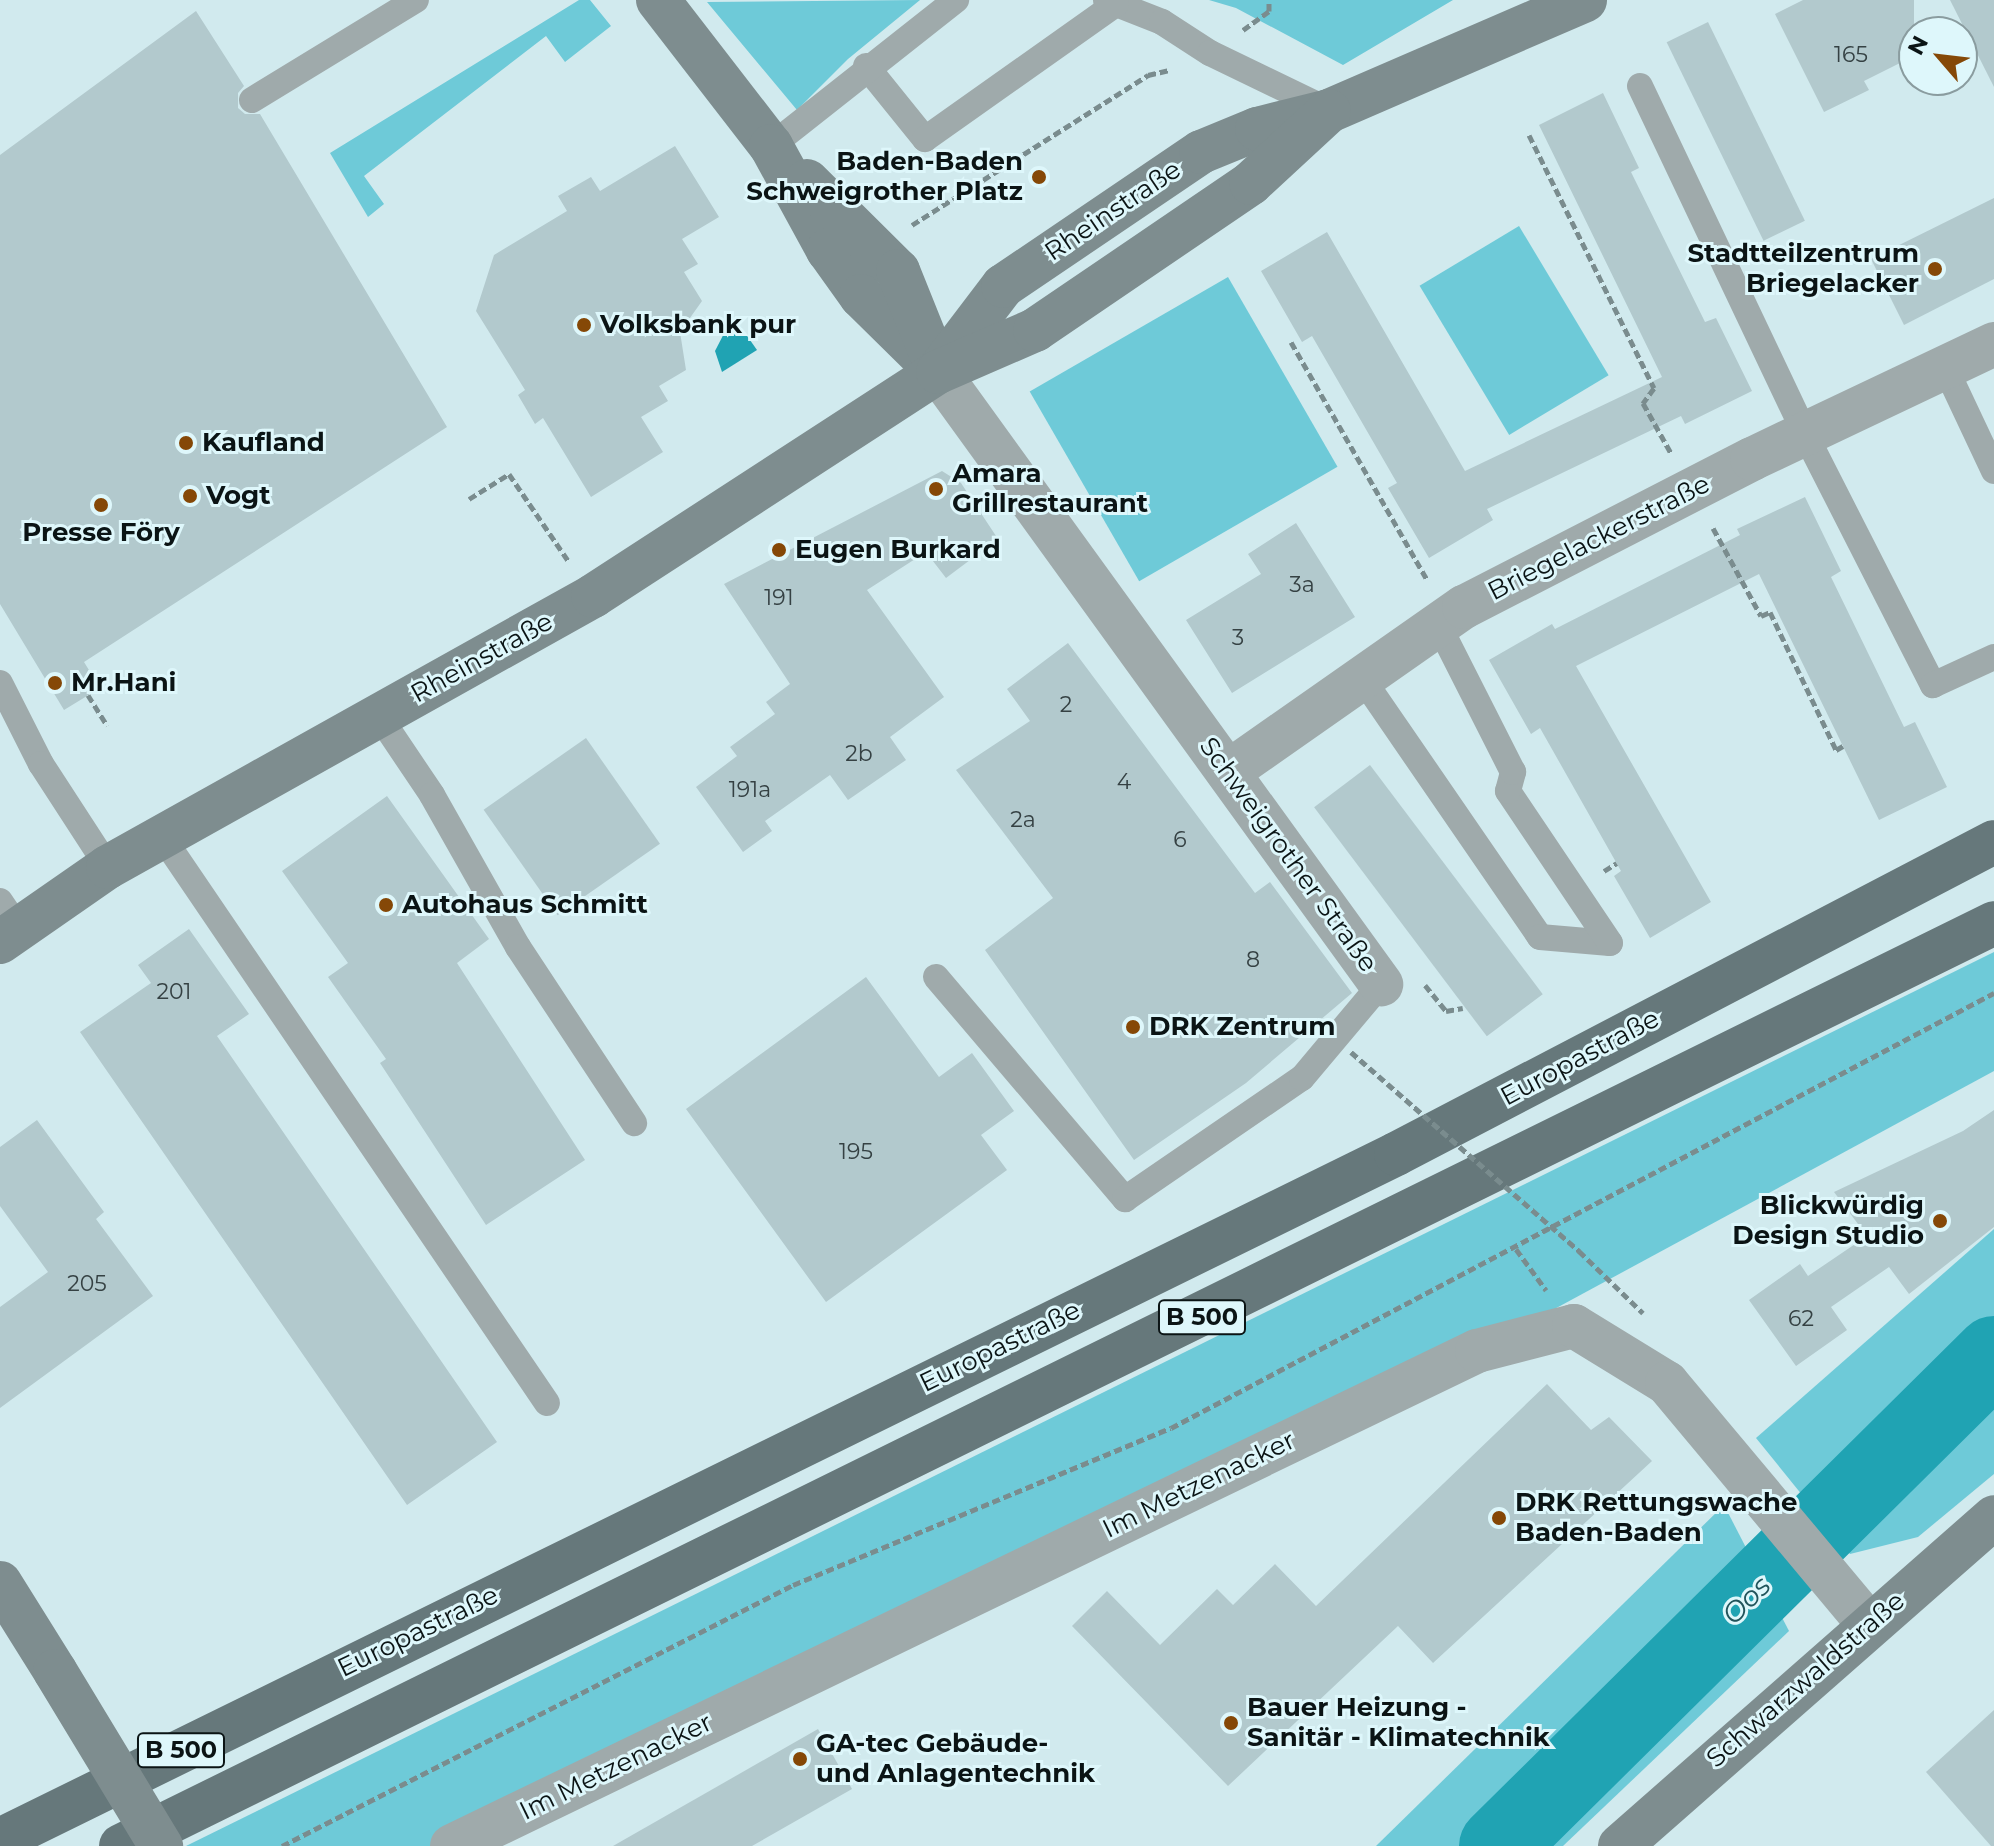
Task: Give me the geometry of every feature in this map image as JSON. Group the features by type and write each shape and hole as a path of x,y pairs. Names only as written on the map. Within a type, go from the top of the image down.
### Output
{"main road":[{"name":"Europastraße","path":"0,1840 1396,1154 1994,842"},
{"name":"B 500","path":"121,1846 1994,923"}],"street":[{"path":"658,0 771,146 898,271 938,372"},
{"name":"Rheinstraße","path":"938,372 1003,286 1201,152 1257,129 1329,111 1585,0"},
{"name":"Rheinstraße","path":"6,924 593,596 938,372 1035,330 1251,183 1329,111"},
{"path":"771,146 828,250 861,296 938,372"},
{"name":"Briegelackerstraße","path":"1228,772 1443,620 1692,490 1994,344"},
{"name":"Schweigrother Straße","path":"938,372 1381,984"},
{"name":"Im Metzenacker","path":"452,1846 1477,1351 1574,1326 1667,1383 1868,1623"},
{"name":"Schwarzwaldstraße","path":"1620,1846 1868,1623 1994,1517"},
{"path":"0,1583 161,1846"}],"lane":[{"path":"252,100 416,0"},
{"path":"771,146 866,66 956,0"},
{"path":"866,66 925,139 1111,2 1162,22 1210,53 1329,111"},
{"path":"1640,86 1805,434 1933,685 1994,657"},
{"path":"1945,367 1994,471"},
{"path":"1362,678 1540,937 1610,943 1508,791 1513,772 1443,620"},
{"path":"0,683 41,764 108,867"},
{"path":"379,716 432,795 518,947 634,1123"},
{"path":"163,838 547,1403"},
{"name":"Schweigrother Straße","path":"936,977 1125,1199 1302,1078 1381,984"}],"path":[{"path":"898,271 919,253 909,227 1148,75 1198,64 1210,53"},
{"path":"1529,135 1654,388 1643,403 1761,616 1770,612 1836,750 1843,746"},
{"path":"1291,342 1443,620"},
{"path":"469,499 509,474 593,596"},
{"path":"1785,643 1790,638"},
{"path":"88,695 107,725"},
{"path":"282,1846 793,1585 1171,1428 1994,993"},
{"path":"1446,1011 1463,1008"},
{"path":"1351,1052 1579,1251 1647,1318"}],"shaded area":[{"path":"579,0 590,0 611,26 565,62 546,36 364,176 384,204 368,217 330,153"},
{"path":"920,0 848,59 797,110 707,2"},
{"path":"1209,0 1453,0 1343,65 1236,8"},
{"path":"1519,226 1609,375 1509,435 1420,286"},
{"path":"1228,277 1338,467 1139,581 1030,392"},
{"path":"733,316 757,350 722,372 715,351"},
{"path":"1994,952 1994,1071 1477,1351 452,1846 186,1846"},
{"path":"1994,1229 1994,1474 1918,1537 1850,1554 1756,1438"},
{"path":"1724,1505 1789,1631 1563,1846 1376,1846"}],"building":[{"path":"1803,0 1914,0 1914,16 1898,16 1898,64 1864,81 1869,90 1824,112 1775,14"},
{"path":"1950,0 1994,0 1994,87 1978,55 1978,16 1958,16"},
{"name":"Kaufland","path":"196,11 244,86 238,93 238,108 245,114 260,114 447,427 84,662 100,688 64,710 0,604 0,155"},
{"path":"1708,22 1805,221 1764,241 1667,42"},
{"path":"1603,93 1639,168 1631,172 1705,322 1716,318 1752,391 1685,424 1681,416 1487,509 1493,520 1429,558 1388,488 1397,483 1312,336 1302,342 1261,271 1327,232 1465,471 1662,377 1539,125"},
{"name":"Volksbank pur","path":"675,146 719,217 682,239 698,264 684,272 702,301 680,332 686,370 659,386 668,401 641,417 663,452 591,497 543,418 535,424 518,395 525,390 476,311 494,255 567,211 558,196 591,177 600,191"},
{"name":"Stadtteilzentrum Briegelacker","path":"1994,198 1994,279 1904,325 1871,259"},
{"path":"942,471 961,483 998,539 946,578 926,552 867,590 944,697 890,737 906,760 848,800 830,775 765,821 772,831 743,852 696,787 737,756 730,747 775,714 766,702 790,684 724,584"},
{"path":"1805,497 1841,571 1831,577 1904,727 1915,722 1947,787 1879,820 1759,574 1576,666 1711,902 1650,938 1614,876 1621,871 1540,728 1531,734 1489,660 1552,624 1555,629 1740,535 1737,529"},
{"path":"1296,523 1355,617 1232,693 1186,620 1261,574 1248,554"},
{"path":"1068,643 1255,893 1270,882 1352,993 1246,1083 1134,1160 985,950 1053,898 956,770 1030,721 1007,689"},
{"path":"586,738 660,844 558,915 484,810"},
{"path":"1370,765 1543,994 1487,1036 1314,807"},
{"path":"387,796 489,939 457,963 585,1160 486,1225 380,1063 386,1059 328,977 348,963 282,871"},
{"path":"189,929 249,1014 217,1036 497,1442 407,1505 80,1032 151,983 138,965"},
{"path":"866,977 939,1077 972,1053 1014,1111 981,1135 1007,1170 826,1302 686,1109"},
{"path":"1994,1110 1994,1227 1909,1294 1889,1267 1831,1307 1847,1330 1796,1366 1749,1300 1800,1264 1808,1276 1867,1236 1834,1192 1963,1131"},
{"path":"37,1120 104,1212 96,1219 153,1296 0,1408 0,1307 48,1272 0,1206 0,1147"},
{"path":"1547,1384 1591,1430 1609,1417 1652,1461 1433,1663 1398,1626 1228,1786 1072,1626 1107,1591 1160,1645 1217,1589 1233,1605 1275,1564 1316,1606"},
{"path":"1994,1710 1994,1846 1991,1846 1926,1772"},
{"name":"GA-tec Gebäude- und Anlagentechnik","path":"818,1729 852,1789 752,1846 613,1846"}],"waterway":[{"name":"Oos","path":"1498,1846 1994,1355"}],"place":[{"name":"Baden-Baden Schweigrother Platz","path":"1039,177"},
{"name":"Stadtteilzentrum Briegelacker","path":"1935,269"},
{"name":"Volksbank pur","path":"584,325"},
{"name":"Kaufland","path":"186,443"},
{"name":"Amara Grillrestaurant","path":"936,489"},
{"name":"Vogt","path":"190,496"},
{"name":"Presse Föry","path":"101,505"},
{"name":"Eugen Burkard","path":"779,550"},
{"name":"Mr.Hani","path":"55,683"},
{"name":"Autohaus Schmitt","path":"386,905"},
{"name":"DRK Zentrum","path":"1133,1027"},
{"name":"Blickwürdig Design Studio","path":"1940,1221"},
{"name":"DRK Rettungswache Baden-Baden","path":"1499,1518"},
{"name":"Bauer Heizung - Sanitär - Klimatechnik","path":"1231,1723"},
{"name":"GA-tec Gebäude- und Anlagentechnik","path":"800,1759"}]}
